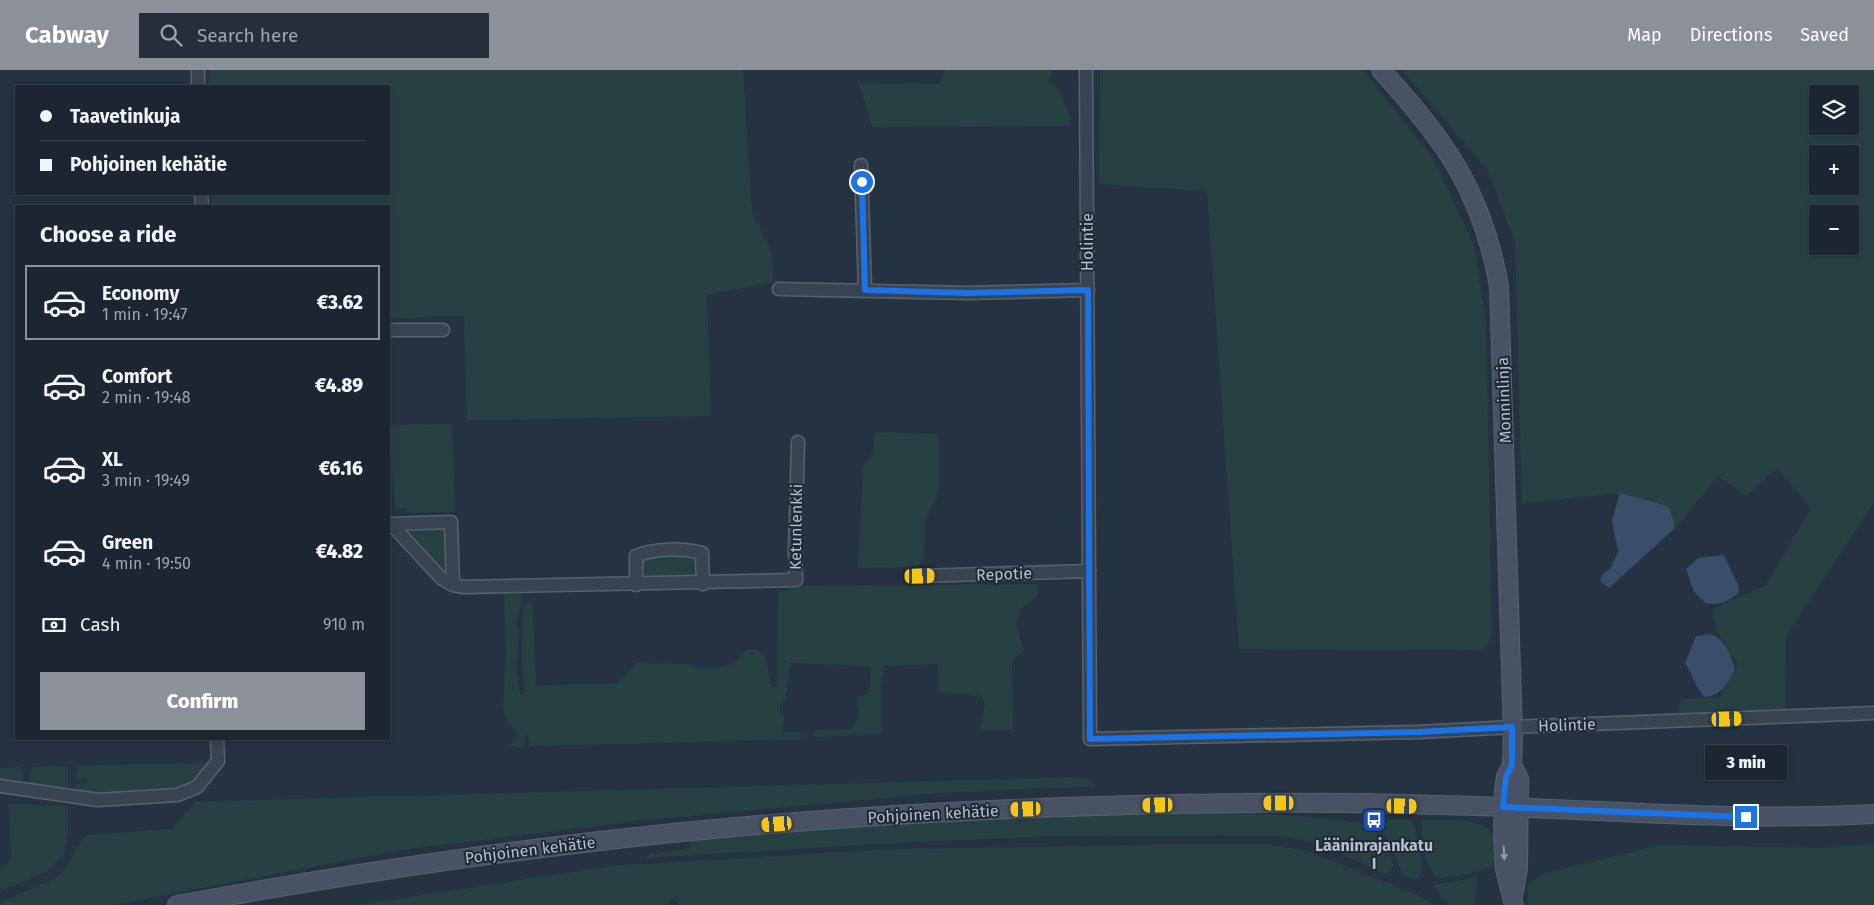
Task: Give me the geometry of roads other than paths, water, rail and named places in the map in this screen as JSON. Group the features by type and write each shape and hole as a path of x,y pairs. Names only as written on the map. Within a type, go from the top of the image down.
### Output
{"main road":[{"name":"Monninlinja","path":"1382,70 1428,123 1455,162 1477,207 1494,259 1499,286 1502,323 1512,727 1512,765 1506,777 1511,808 1505,869 1514,901"},
{"name":"Pohjoinen kehätie","path":"177,905 434,863 527,850 696,831 949,813 1140,805 1312,803 1756,817 1874,814"}],"street":[{"path":"198,70 198,85"},
{"name":"Holintie","path":"1086,70 1090,739 1418,732 1874,713"},
{"path":"861,165 865,290"},
{"path":"779,289 969,293 1088,290"},
{"path":"390,330 443,330"},
{"name":"Ketunlenkki","path":"453,585 464,587 636,585 796,580 794,553 798,442"},
{"path":"390,524 452,522 453,585"},
{"path":"390,524 442,578 453,585"},
{"path":"636,585 636,556 647,552 691,550 702,552 703,584"},
{"name":"Repotie","path":"920,576 1089,571"},
{"path":"0,786 98,800 177,795 196,786 218,761 217,740"}],"water":[{"path":"1620,493 1664,505 1670,509 1675,528 1609,588 1600,581 1602,575 1610,569 1618,552 1612,520"},
{"path":"1724,555 1738,585 1739,593 1723,602 1715,604 1705,603 1694,592 1686,569 1698,558"},
{"path":"1711,634 1727,648 1735,669 1720,691 1705,697 1685,663 1696,636"}],"place":[{"name":"Lääninrajankatu I","path":"1374,820"}]}
